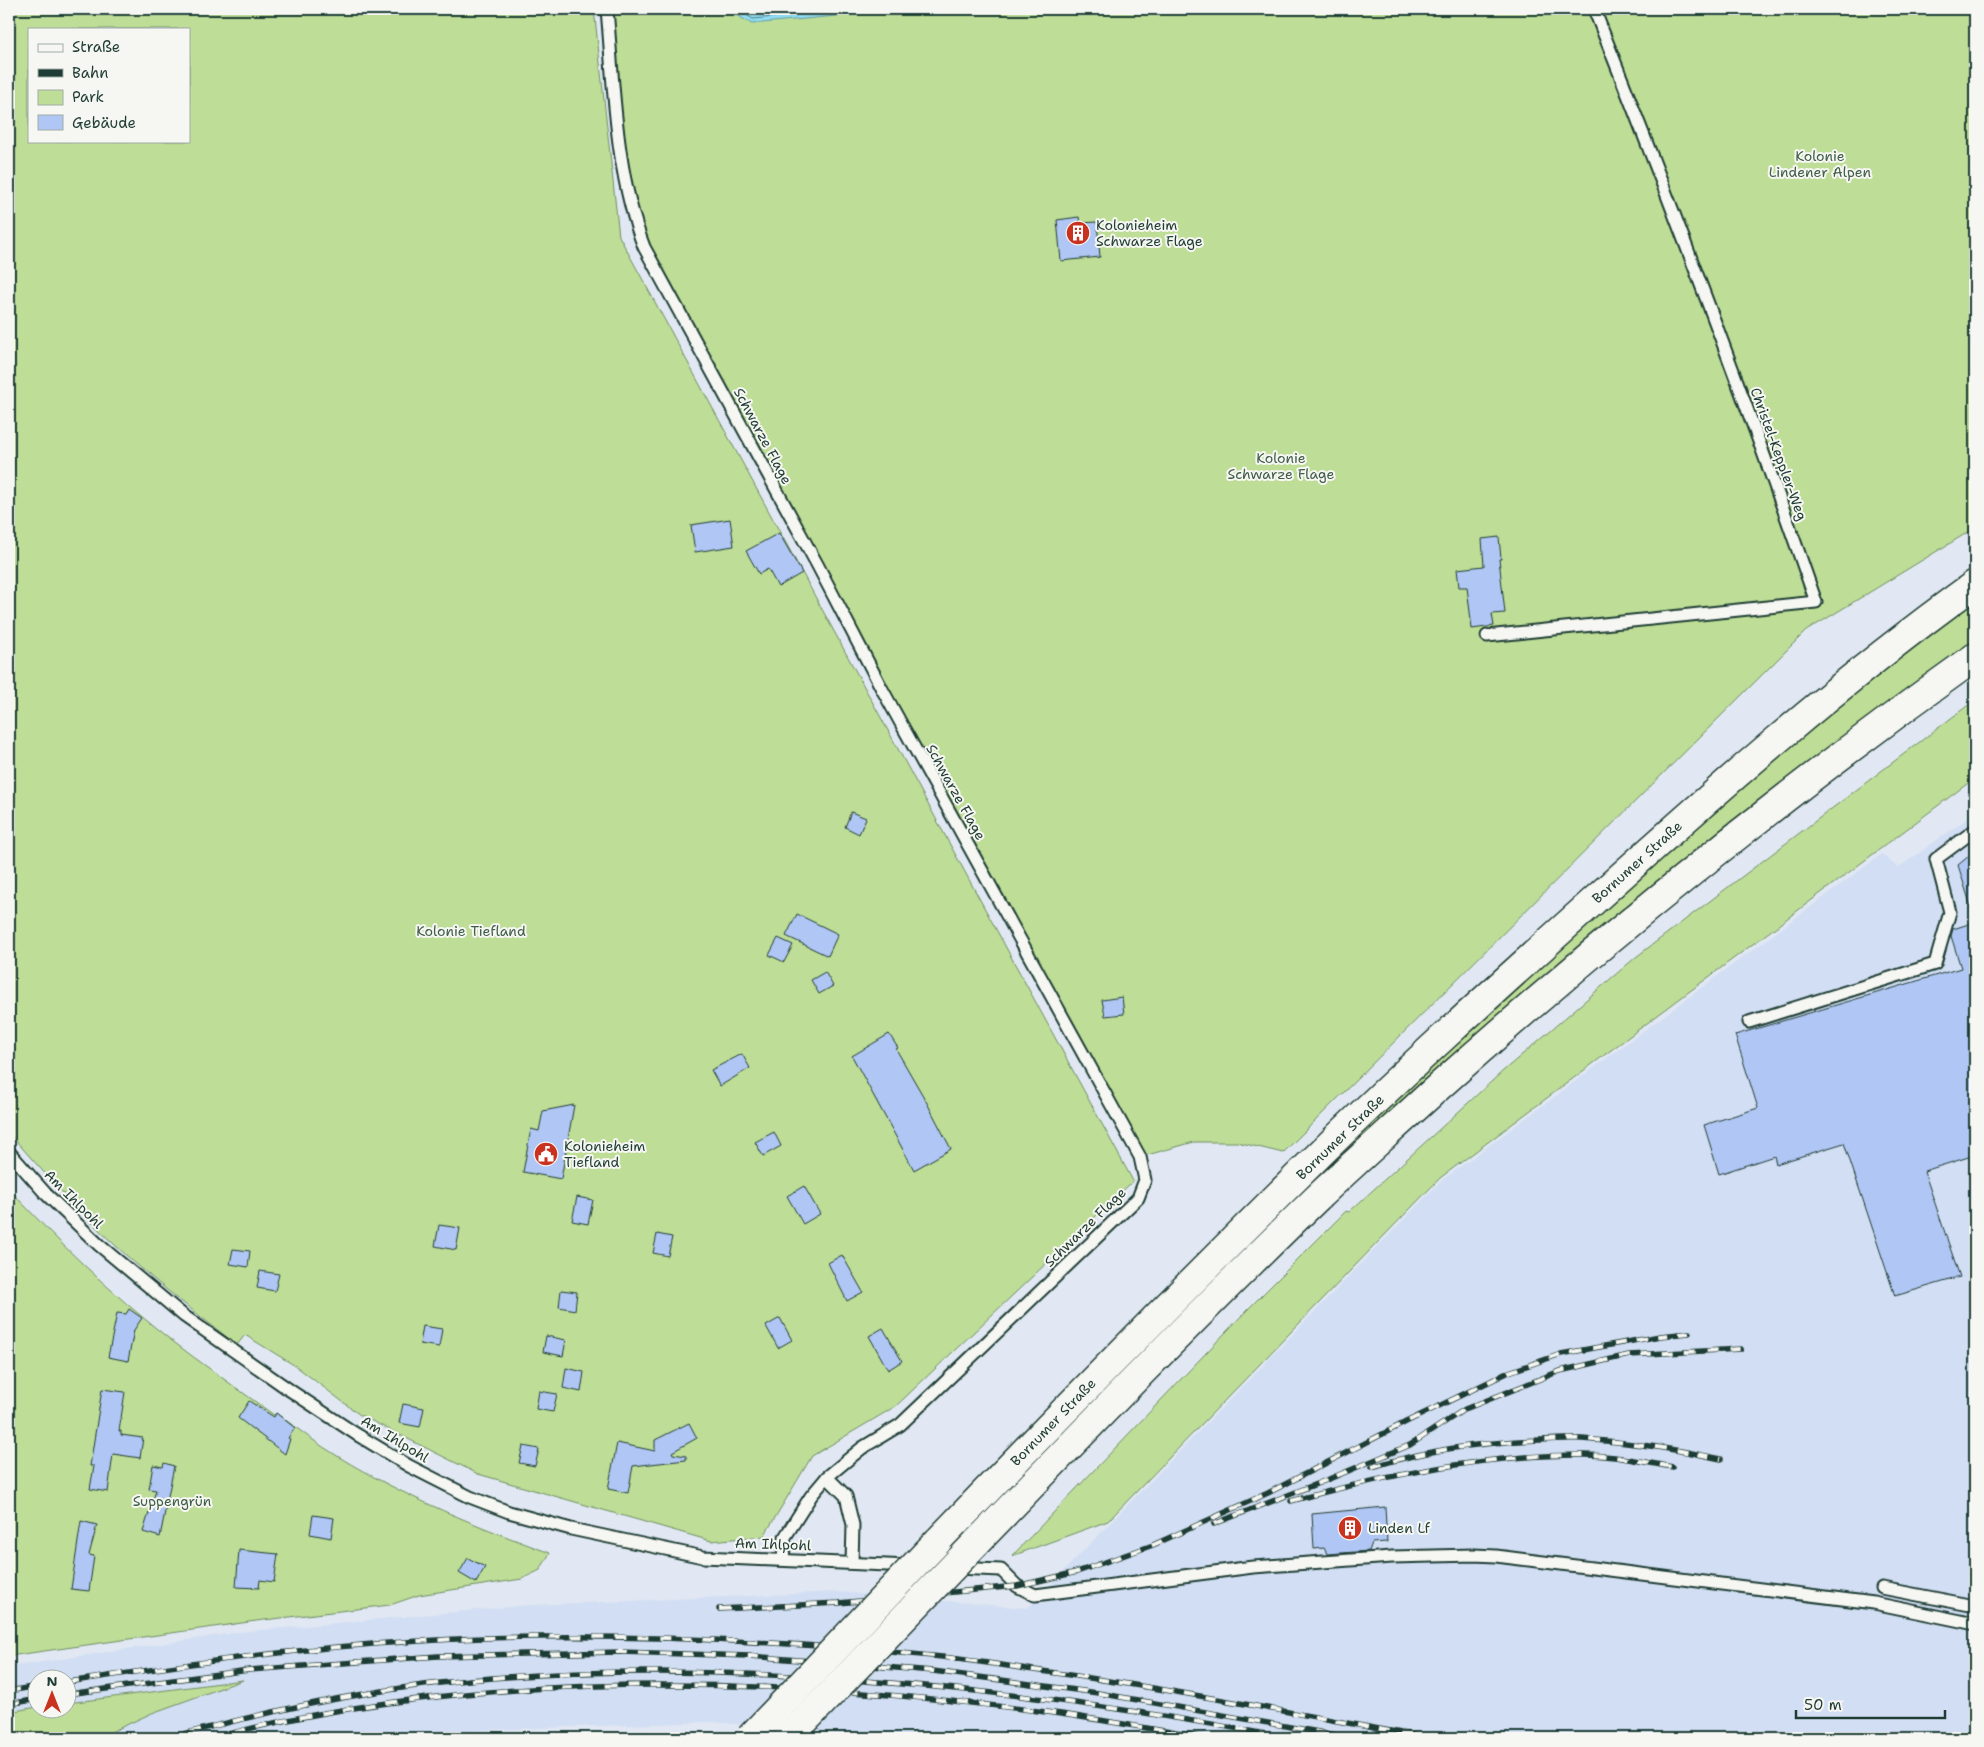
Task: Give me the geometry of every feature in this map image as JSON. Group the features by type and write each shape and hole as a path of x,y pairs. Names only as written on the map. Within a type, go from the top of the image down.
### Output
{"main road":[{"name":"Bornumer Straße","path":"750,1738 1093,1381 1322,1152 1470,1012 1674,828 1779,739 1865,668 1975,584"},
{"name":"Bornumer Straße","path":"788,1738 1122,1392 1316,1199 1358,1160 1505,1028 1697,866 1803,783 1975,657"}],"lane":[{"name":"Schwarze Flage","path":"607,9 626,185 634,222 644,247 818,566 882,690 1140,1157 1145,1180 1138,1198 900,1425 862,1448 827,1478 811,1496 786,1537 783,1559"},
{"name":"Christel-Keppler-Weg","path":"1487,636 1816,602 1765,455 1594,9"},
{"path":"1749,1022 1935,964 1950,912 1936,859 1975,830"},
{"name":"Am Ihlpohl","path":"9,1152 46,1194 99,1245 184,1316 291,1391 409,1466 470,1497 509,1512 571,1529 703,1557 1001,1570 1017,1586 1035,1594 1253,1567 1392,1557 1496,1556 1874,1604 1975,1624"},
{"path":"827,1478 846,1496 853,1524 852,1563"},
{"path":"1882,1588 1975,1606"}],"shaded area":[{"path":"1975,813 1975,1738 887,1738 712,1722 488,1730 417,1738 98,1738 152,1713 239,1681 78,1702 78,1670 28,1670 28,1709 9,1712 9,1667 239,1632 529,1605 839,1592 1028,1608 1441,1181 1882,854 1898,868"}],"green space":[{"name":"Kolonie Tiefland","path":"9,9 594,9 619,236 1133,1181 896,1406 812,1456 764,1536 711,1541 478,1474 360,1415 297,1367 245,1335 237,1345 161,1285 116,1246 61,1191 9,1133"},
{"name":"Kolonie Schwarze Flage","path":"607,9 1975,9 1975,528 1806,631 1283,1153 1237,1142 1194,1142 1140,1157 634,222"},
{"path":"1975,602 1975,643 1852,729 1726,825 1580,944 1450,1057 1346,1152 1340,1151 1573,933 1817,722"},
{"path":"1975,700 1975,778 1440,1178 1108,1521 1012,1556 1248,1309 1346,1211 1349,1212 1503,1071 1636,957"},
{"name":"Suppengrün","path":"9,1189 65,1247 125,1302 167,1337 274,1415 276,1413 331,1452 364,1472 416,1498 469,1522 550,1553 540,1570 522,1579 419,1595 390,1605 256,1621 9,1656"},
{"path":"243,1680 152,1713 98,1738 9,1738 9,1712 28,1709 28,1720 78,1720 78,1702"}],"water":[{"path":"739,9 881,9 878,12 752,24 740,17"}],"building":[{"name":"Kolonieheim Schwarze Flage","path":"1079,217 1080,223 1097,222 1100,257 1061,261 1057,220"},
{"path":"730,519 734,546 695,552 691,525"},
{"path":"779,533 802,573 778,587 768,569 759,574 746,551"},
{"path":"1499,537 1501,559 1499,559 1505,613 1492,614 1494,626 1472,629 1467,587 1459,587 1457,569 1484,566 1482,539"},
{"path":"851,812 866,818 859,834 845,827"},
{"path":"1975,851 1975,906 1971,907 1958,865"},
{"path":"797,914 838,934 828,956 786,936"},
{"path":"1975,922 1975,1155 1924,1171 1960,1277 1895,1296 1844,1143 1776,1164 1774,1156 1719,1174 1704,1125 1758,1108 1735,1035 1961,968 1951,936 1953,929"},
{"path":"778,938 793,945 784,962 769,955"},
{"path":"825,972 833,986 819,994 811,980"},
{"path":"1122,997 1124,1014 1105,1016 1102,1000"},
{"path":"889,1034 951,1149 914,1170 852,1056"},
{"path":"742,1054 750,1068 720,1086 711,1070"},
{"name":"Kolonieheim Tiefland","path":"574,1105 561,1179 523,1172 531,1129 539,1131 543,1111"},
{"path":"774,1132 781,1146 763,1156 755,1142"},
{"path":"804,1186 820,1214 803,1224 787,1196"},
{"path":"577,1197 593,1200 588,1224 572,1221"},
{"path":"439,1225 460,1228 456,1250 435,1246"},
{"path":"657,1234 672,1237 668,1256 653,1253"},
{"path":"233,1249 250,1251 248,1267 230,1264"},
{"path":"842,1255 863,1292 847,1301 828,1263"},
{"path":"260,1271 279,1274 275,1291 257,1288"},
{"path":"561,1290 577,1292 575,1310 559,1307"},
{"path":"129,1309 142,1318 134,1330 128,1361 108,1357 117,1313 126,1314"},
{"path":"780,1318 792,1340 778,1348 766,1326"},
{"path":"423,1326 442,1329 439,1347 420,1344"},
{"path":"883,1328 902,1361 888,1370 869,1336"},
{"path":"546,1336 566,1340 563,1356 543,1352"},
{"path":"566,1368 584,1372 581,1392 563,1388"},
{"path":"102,1389 125,1392 119,1431 121,1431 121,1435 143,1438 140,1458 113,1454 108,1492 90,1489 94,1466 90,1466"},
{"path":"539,1391 557,1394 553,1412 536,1409"},
{"path":"249,1401 274,1417 276,1413 295,1428 288,1438 290,1439 285,1454 238,1418"},
{"path":"403,1404 424,1408 420,1427 399,1423"},
{"path":"689,1423 697,1438 672,1452 673,1454 686,1456 686,1460 633,1466 628,1493 608,1489 617,1443 655,1451 655,1440"},
{"path":"523,1446 539,1449 535,1466 519,1463"},
{"path":"164,1463 174,1466 160,1537 143,1532 156,1490 149,1489 153,1465 163,1467"},
{"name":"Linden Lf","path":"1385,1507 1387,1542 1372,1543 1369,1551 1327,1554 1324,1548 1314,1549 1312,1514"},
{"path":"313,1515 334,1518 331,1538 310,1534"},
{"path":"81,1521 97,1525 89,1555 94,1556 89,1591 71,1589"},
{"path":"239,1550 278,1554 274,1582 260,1580 259,1588 236,1587"},
{"path":"468,1558 485,1567 476,1583 459,1573"}],"railway":[{"path":"719,1609 839,1603 1017,1586 1077,1572 1153,1545 1268,1493 1406,1422 1509,1372 1561,1354 1660,1336 1689,1333"},
{"path":"1214,1524 1410,1445 1465,1409 1560,1371 1629,1355 1741,1349"},
{"path":"1372,1467 1413,1456 1455,1448 1519,1441 1572,1439 1652,1446 1721,1459"},
{"path":"1291,1501 1397,1475 1506,1459 1591,1455 1673,1467"},
{"path":"78,1680 268,1654 389,1643 524,1637 661,1638 797,1645 944,1657 1177,1692 1427,1738"},
{"path":"78,1693 249,1670 438,1656 620,1652 750,1656 933,1671 1098,1693 1353,1738"},
{"path":"169,1738 296,1707 392,1689 527,1675 631,1672 734,1673 950,1688 1119,1709 1287,1738"},
{"path":"214,1738 311,1715 377,1704 476,1693 623,1685 769,1687 915,1697 1061,1714 1205,1738"},
{"path":"9,1691 28,1688"},
{"path":"9,1704 28,1701"}],"place":[{"name":"Kolonieheim Schwarze Flage","path":"1078,233"},
{"name":"Kolonieheim Tiefland","path":"546,1154"},
{"name":"Linden Lf","path":"1350,1528"}],"park label":[{"name":"Kolonie Lindener Alpen","path":"1820,164"}]}
